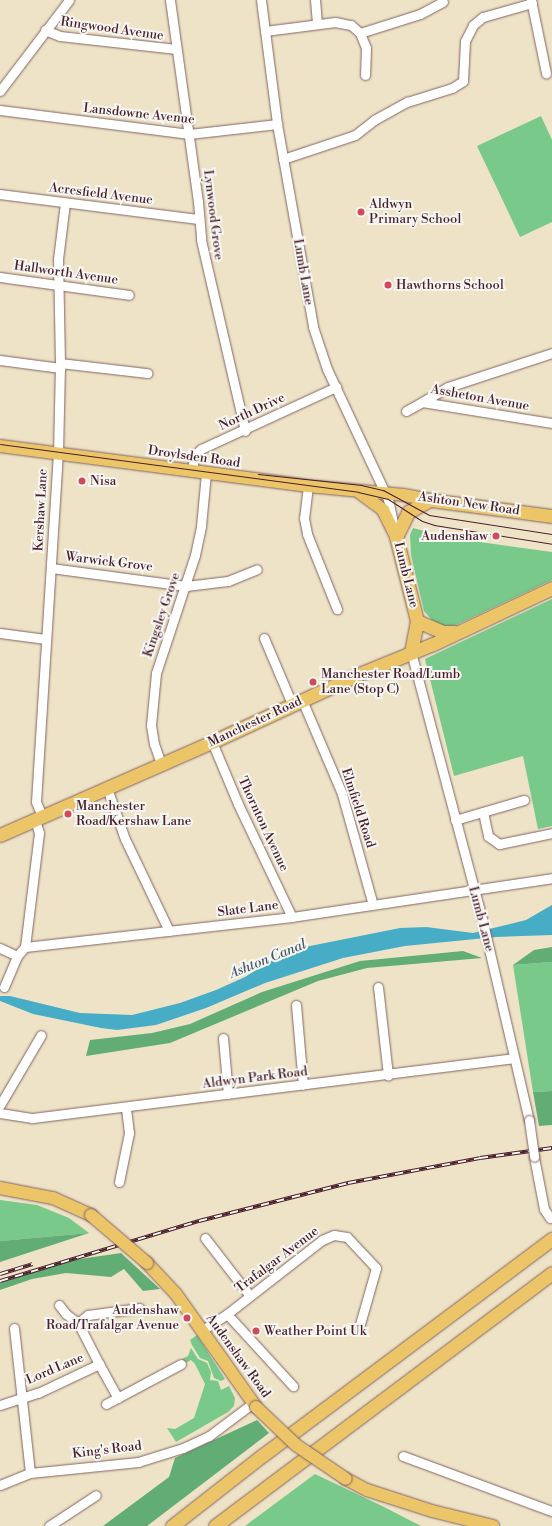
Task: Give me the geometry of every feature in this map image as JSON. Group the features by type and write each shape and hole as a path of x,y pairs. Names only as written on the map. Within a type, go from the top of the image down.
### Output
{"highway":[{"path":"395,533 408,512 430,500"},
{"name":"Ashton New Road","path":"430,500 552,516"},
{"name":"Lumb Lane","path":"395,533 417,621 411,652"},
{"name":"Manchester Road","path":"0,835 212,742 297,702 552,588"},
{"name":"Lumb Lane","path":"417,621 443,632 454,632"},
{"path":"172,1526 263,1455 552,1239"},
{"path":"215,1526 552,1273"}],"main road":[{"name":"Droylsden Road","path":"0,446 308,486 385,494"},
{"name":"Lumb Lane","path":"358,492 383,510 395,533"},
{"name":"Ashton New Road","path":"385,494 430,500"},
{"name":"Audenshaw Road","path":"0,1188 53,1198 91,1215 147,1263 176,1294 255,1405 296,1445 346,1479 389,1497 493,1526"}],"street":[{"path":"0,90 68,0"},
{"name":"Lynwood Grove","path":"170,0 189,134 201,240 245,430"},
{"name":"Lumb Lane","path":"261,0 277,124 312,327 336,387 385,494 393,514 395,533"},
{"path":"315,0 317,23"},
{"path":"283,159 355,134 374,120 408,102 452,88 463,81 465,41 473,25 483,17 532,1 546,73"},
{"path":"360,32 420,14 443,2"},
{"path":"265,31 317,23 351,25 360,32 366,48 365,75"},
{"name":"Ringwood Avenue","path":"45,30 60,36 176,50"},
{"name":"Lansdowne Avenue","path":"0,110 189,134 277,124"},
{"name":"Acresfield Avenue","path":"0,194 65,204 199,219"},
{"name":"Kershaw Lane","path":"25,947 39,833 36,802 58,453 60,366 58,285 65,204"},
{"name":"Hallworth Avenue","path":"0,277 129,295"},
{"name":"Assheton Avenue","path":"422,402 448,387 552,353"},
{"path":"0,360 147,373"},
{"name":"North Drive","path":"192,471 194,456 201,449 336,387"},
{"path":"406,411 422,402"},
{"name":"Assheton Avenue","path":"422,402 552,423"},
{"name":"Kingsley Grove","path":"161,764 154,744 152,725 156,673 186,586 201,526 206,473"},
{"path":"308,486 304,518 306,534 337,609"},
{"name":"Warwick Grove","path":"51,568 186,586 228,581 257,569"},
{"path":"0,633 46,639"},
{"name":"Elmfield Road","path":"264,638 342,794 373,905"},
{"name":"Lumb Lane","path":"411,652 473,891 483,923 512,1058 529,1120 534,1157 544,1209 550,1218"},
{"name":"Thornton Avenue","path":"212,742 238,804 292,917"},
{"path":"107,788 125,839 168,932"},
{"path":"455,820 524,800"},
{"path":"484,812 488,836 499,844 552,833"},
{"name":"Slate Lane","path":"25,947 292,917 552,878"},
{"path":"4,986 17,956 25,947"},
{"path":"0,948 17,956"},
{"path":"378,987 388,1075"},
{"path":"296,1005 303,1086"},
{"path":"0,1105 41,1035"},
{"path":"223,1038 228,1094"},
{"name":"Aldwyn Park Road","path":"0,1113 33,1118 303,1086 512,1058"},
{"path":"119,1182 128,1133 126,1107"},
{"name":"Trafalgar Avenue","path":"201,1331 227,1314 322,1240 334,1235 347,1237 376,1268 360,1324"},
{"path":"205,1238 250,1296"},
{"name":"Lord Lane","path":"0,1405 23,1396 38,1393 99,1364 78,1323 66,1314 59,1305"},
{"path":"78,1323 88,1315 140,1308"},
{"name":"Audenshaw Road","path":"227,1314 293,1386"},
{"path":"14,1328 23,1396 30,1473"},
{"path":"99,1364 118,1398"},
{"path":"106,1404 181,1364"},
{"name":"King's Road","path":"0,1485 30,1473 138,1462 183,1448 209,1436 255,1405"},
{"path":"403,1456 552,1511"},
{"path":"49,1526 96,1496"}],"green space":[{"path":"541,116 552,140 552,222 520,237 477,146"},
{"path":"413,528 451,538 552,552 552,580 454,626 444,626 432,620 424,611 411,555 410,535"},
{"path":"552,599 552,826 538,829 523,756 454,776 425,659"},
{"path":"552,947 552,962 513,965 534,950"},
{"path":"463,951 482,958 367,968 318,981 170,1043 86,1056 90,1040 152,1033 190,1024 262,992 360,961"},
{"path":"552,962 552,1091 533,1092 513,965"},
{"path":"552,1091 552,1125 539,1126 533,1092"},
{"path":"0,1200 37,1205 69,1218 89,1233 0,1241"},
{"path":"89,1233 0,1262 0,1241"},
{"path":"121,1253 160,1289 143,1291 124,1269 111,1277 66,1273 32,1279 0,1290 0,1283 73,1260"},
{"path":"197,1335 225,1379 221,1381 214,1378 208,1361 200,1358 190,1340"},
{"path":"191,1348 198,1359 207,1363 211,1372 210,1380 218,1381 221,1390 229,1386 235,1398 234,1406 228,1412 176,1442 167,1428 175,1429 194,1418 205,1384 195,1364 191,1360 184,1364 182,1359 188,1356"},
{"path":"257,1420 269,1433 147,1526 103,1526 169,1477 175,1458"},
{"path":"315,1474 384,1507 421,1526 245,1526"}],"water":[{"path":"552,905 552,935 496,937 405,946 343,958 265,983 206,1008 156,1025 117,1030 101,1028 33,1014 0,1001 0,996 10,996 80,1013 132,1015 180,1003 216,990 245,977 286,952 305,947 400,928 426,927 473,933 526,920"}],"tram line":[{"path":"0,444 358,492 388,499 422,521 434,525 552,544"},
{"path":"258,474 361,485 383,490 429,515 552,534"}],"railway":[{"path":"0,1281 199,1221 348,1183 480,1158 552,1148"},
{"path":"0,1274 32,1264"}],"place":[{"name":"Aldwyn Primary School","path":"361,212"},
{"name":"Hawthorns School","path":"388,285"},
{"name":"Nisa","path":"82,481"},
{"name":"Audenshaw","path":"496,536"},
{"name":"Manchester Road/Lumb Lane (Stop C)","path":"313,682"},
{"name":"Manchester Road/Kershaw Lane","path":"68,814"},
{"name":"Audenshaw Road/Trafalgar Avenue","path":"187,1318"},
{"name":"Weather Point Uk","path":"256,1331"}],"water label":[{"name":"Ashton Canal","path":"268,959"}]}
